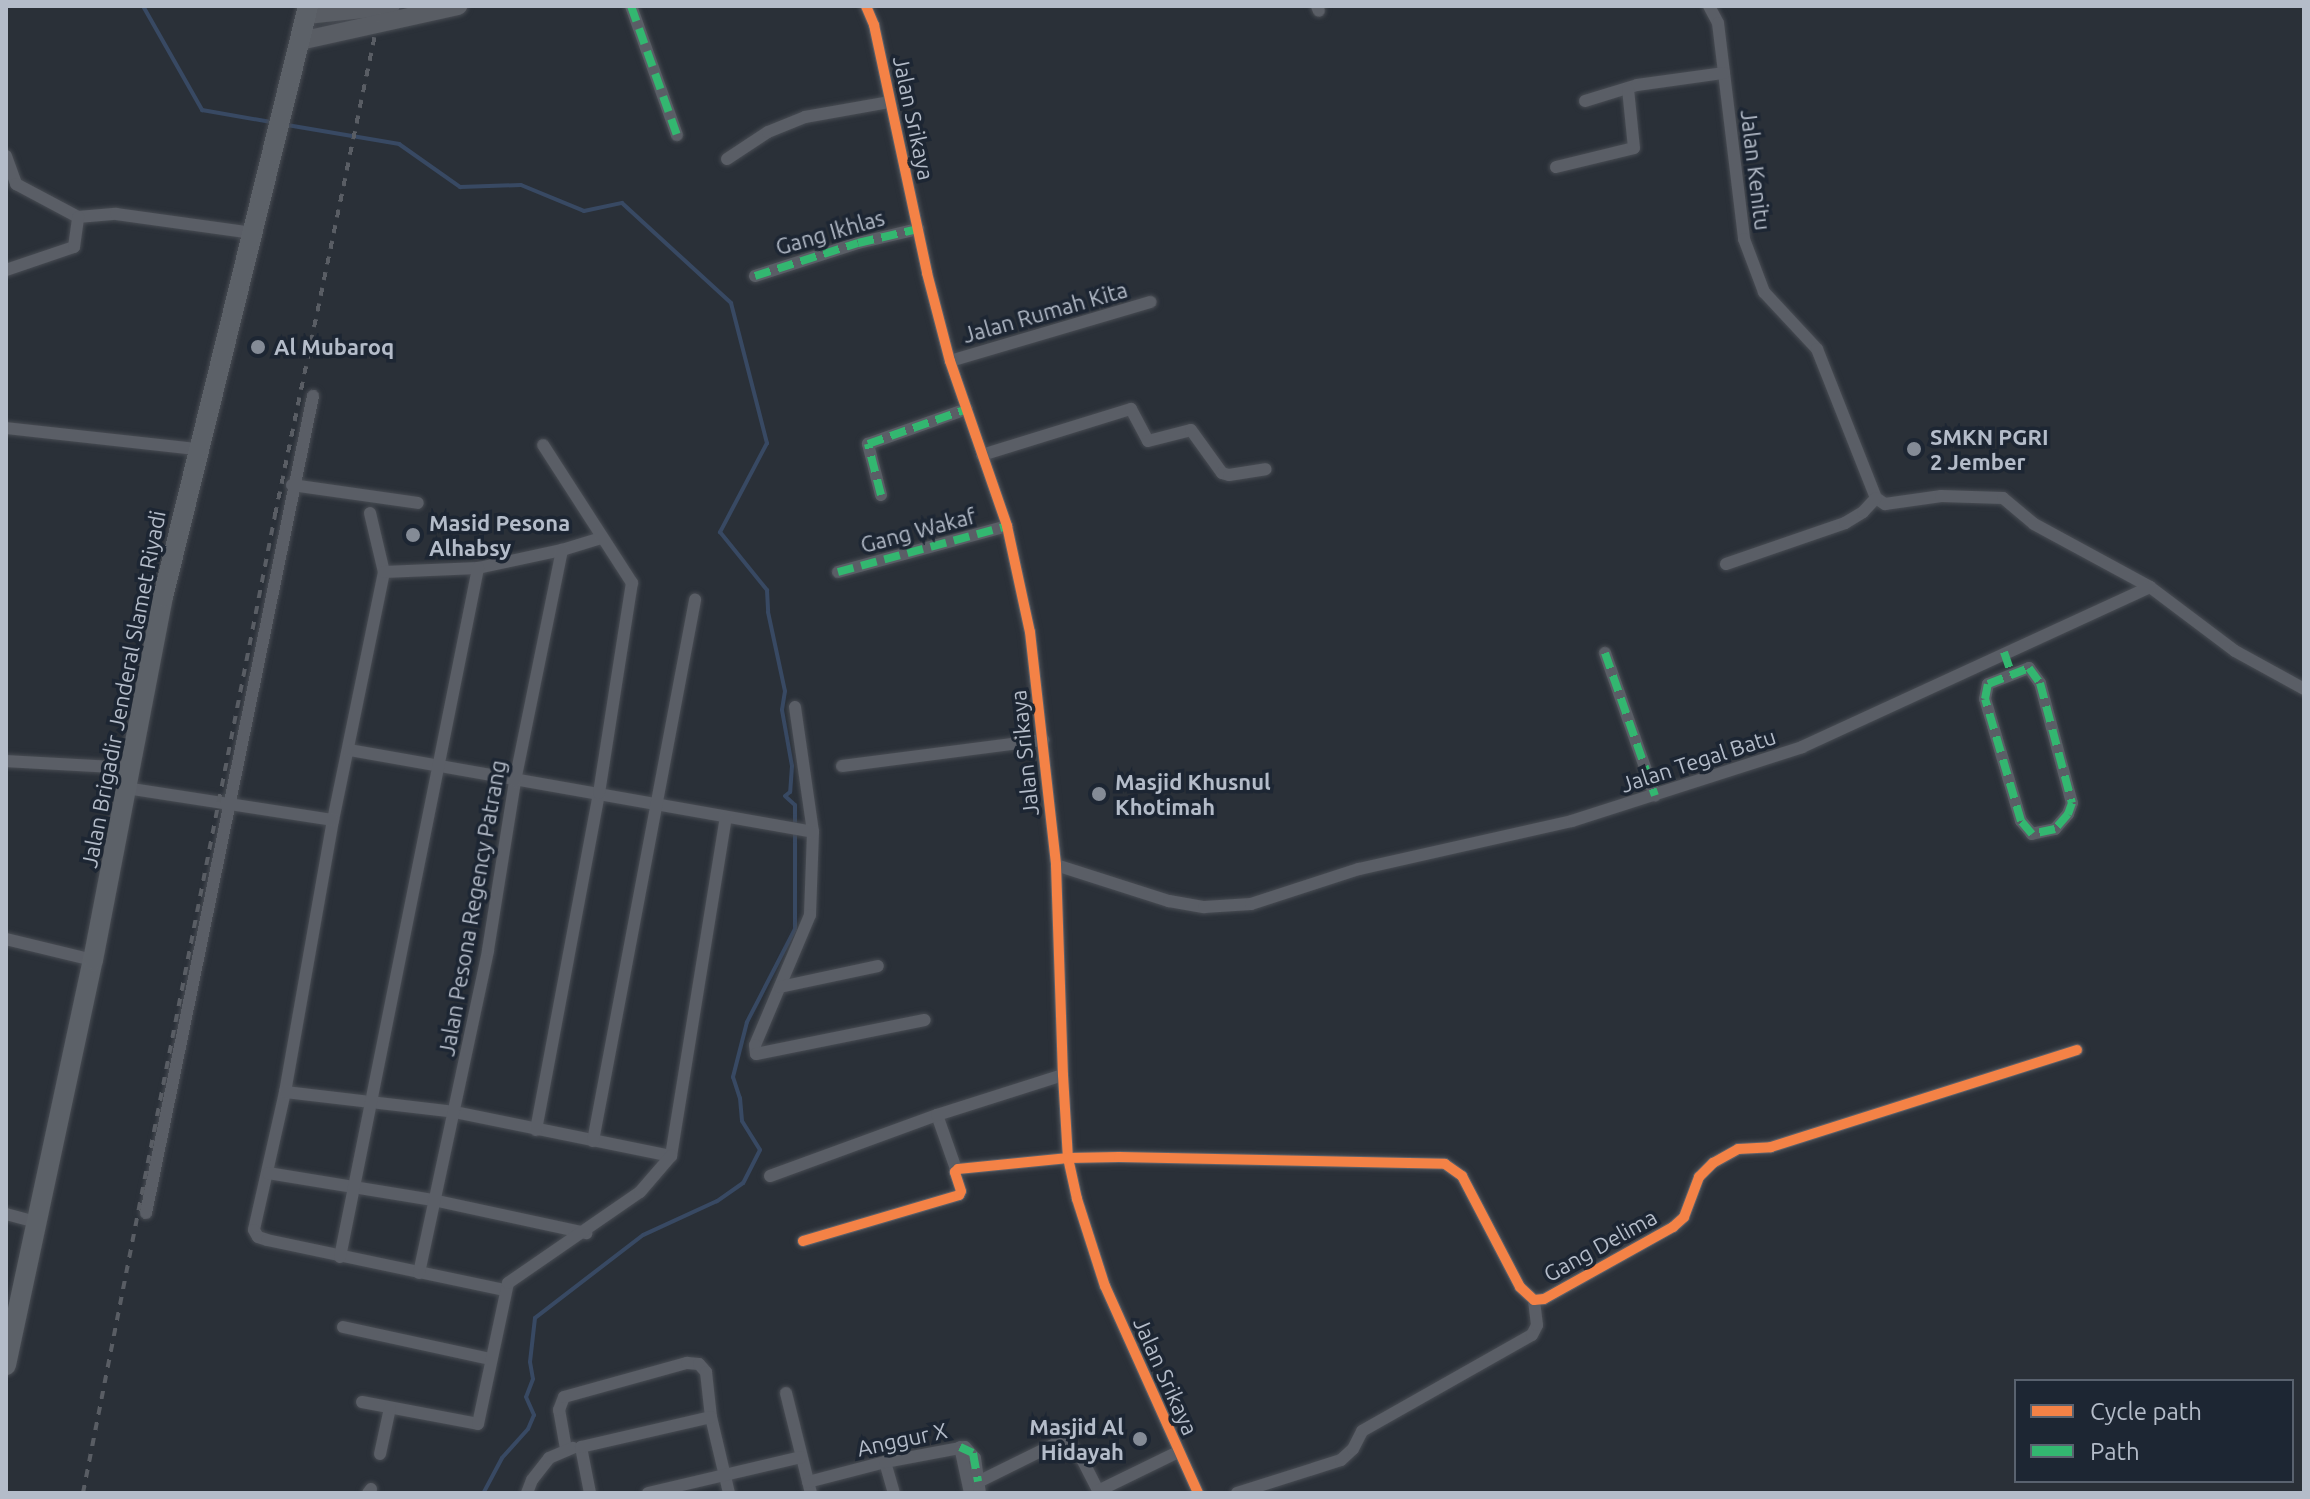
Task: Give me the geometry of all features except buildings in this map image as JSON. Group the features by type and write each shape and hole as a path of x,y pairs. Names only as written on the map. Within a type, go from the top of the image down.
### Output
{"main road":[{"path":"305,22 391,6"},
{"path":"305,22 458,6"},
{"name":"Jalan Brigadir Jenderal Slamet Riyadi","path":"6,1365 93,960 197,449 305,22"}],"street":[{"path":"631,6 677,135"},
{"name":"Jalan Srikaya","path":"866,6 874,25 950,361 1007,526 1030,632 1056,865 1068,1158 1091,1251 1198,1493"},
{"name":"Jalan Kenitu","path":"1709,6 1718,23 1744,239 1749,254 1764,292 1817,349 1876,498"},
{"path":"1585,101 1628,89 1724,73"},
{"path":"1556,167 1634,148 1628,89"},
{"path":"727,159 768,132 805,117 889,102"},
{"path":"6,156 16,184 78,217 116,214 253,233"},
{"path":"6,270 74,247 78,217"},
{"name":"Gang Ikhlas","path":"755,276 858,243 918,229"},
{"name":"Jalan Rumah Kita","path":"950,361 1151,302"},
{"path":"146,1213 232,804 292,485 313,396"},
{"path":"881,495 868,444 967,409"},
{"path":"982,455 1131,409 1148,441 1191,430 1222,473 1229,475 1266,469"},
{"path":"6,428 197,449"},
{"path":"536,1130 599,793 632,583 543,445"},
{"path":"292,485 418,503"},
{"path":"1726,564 1845,523 1863,512 1876,498 1885,504 1941,496 2003,498 2034,524 2150,587 2235,651 2304,689"},
{"path":"370,513 384,572 333,820 285,1092 254,1228 258,1237 504,1290"},
{"name":"Gang Wakaf","path":"838,572 1007,526"},
{"path":"384,572 478,568 562,550 601,538"},
{"name":"Jalan Pesona Regency Patrang","path":"419,1273 488,950 515,781 562,550"},
{"path":"340,1257 478,568"},
{"name":"Jalan Tegal Batu","path":"1056,865 1169,901 1204,907 1232,907 1359,869 1572,821 1802,747 2150,587"},
{"path":"593,1141 695,600"},
{"path":"2004,652 2012,675"},
{"path":"1605,653 1655,796"},
{"path":"2029,668 2040,683 2071,799 2063,821 2041,833 2032,834 2023,827 1985,699 1988,684 2012,675 2029,668"},
{"path":"795,707 809,832 809,922 755,1045 756,1054 761,1056 925,1020"},
{"path":"842,766 1043,740"},
{"path":"349,750 809,832"},
{"path":"6,761 128,778 232,804 333,820"},
{"path":"362,1402 478,1424 504,1290 530,1265 586,1233 640,1192 671,1156 726,818"},
{"path":"6,939 93,960"},
{"path":"780,987 878,966"},
{"name":"Gang Delima","path":"1068,1158 1450,1166 1462,1176 1520,1287 1534,1300 1544,1299 1673,1227 1684,1217 1699,1177 1713,1163 1738,1149 1771,1147 2077,1050"},
{"path":"770,1176 937,1115 1063,1075"},
{"path":"285,1092 455,1112 671,1156"},
{"path":"803,1241 959,1195 961,1191 956,1169 937,1115"},
{"path":"956,1169 1068,1158"},
{"path":"268,1173 433,1200 586,1233"},
{"path":"6,1214 36,1222"},
{"path":"1237,1493 1341,1460 1353,1449 1362,1431 1532,1335 1537,1325 1534,1300"},
{"path":"343,1327 490,1359"},
{"path":"566,1449 559,1410 564,1397 687,1363 699,1364 705,1369 711,1417 729,1493"},
{"path":"786,1393 809,1487"},
{"path":"380,1454 390,1408"},
{"path":"527,1493 532,1480 549,1458 566,1449 711,1417"},
{"path":"976,1489 1059,1442 1076,1451 1099,1492 1178,1452"},
{"path":"581,1447 590,1493"},
{"name":"Anggur X","path":"809,1487 885,1462 960,1447 968,1448 973,1453 976,1489"},
{"path":"648,1493 801,1457"},
{"path":"885,1462 894,1493"}],"waterway":[{"path":"143,6 202,110 271,122"},
{"path":"287,125 399,144 460,187 521,185 584,211 622,203 731,303 767,443 720,532 767,590 768,612 785,691 782,710 792,766 790,792 785,796 795,805 795,929 747,1022 733,1077 740,1098 742,1121 760,1150 743,1183 717,1201 643,1235 535,1318 530,1362 533,1379 526,1397 534,1415 528,1429 502,1458 483,1493"}],"railway":[{"path":"83,1493 275,515 381,6"}],"marked path":[{"path":"631,6 677,135"},
{"path":"755,276 858,243 918,229"},
{"path":"881,495 868,444 967,409"},
{"path":"838,572 1007,526"},
{"path":"2004,652 2012,675"},
{"path":"1605,653 1655,796"},
{"path":"2029,668 2040,683 2072,803 2068,814 2055,829 2032,834 2021,821 1985,699 1988,684 2029,668"},
{"path":"960,1447 973,1453 978,1482"}],"cycle path":[{"path":"866,6 874,25 927,273 950,361 1007,526 1030,632 1056,865 1068,1158 1077,1199 1105,1286 1198,1493"},
{"path":"803,1241 959,1195 961,1191 955,1172 958,1169 1068,1158 1119,1157 1445,1164 1462,1176 1520,1287 1534,1300 1544,1299 1673,1227 1684,1217 1699,1177 1713,1163 1738,1149 1771,1147 2077,1050"}],"place":[{"name":"Al Mubaroq","path":"258,347"},
{"name":"SMKN PGRI 2 Jember","path":"1914,449"},
{"name":"Masid Pesona Alhabsy","path":"413,535"},
{"name":"Masjid Khusnul Khotimah","path":"1099,794"},
{"name":"Masjid Al Hidayah","path":"1140,1439"}]}
